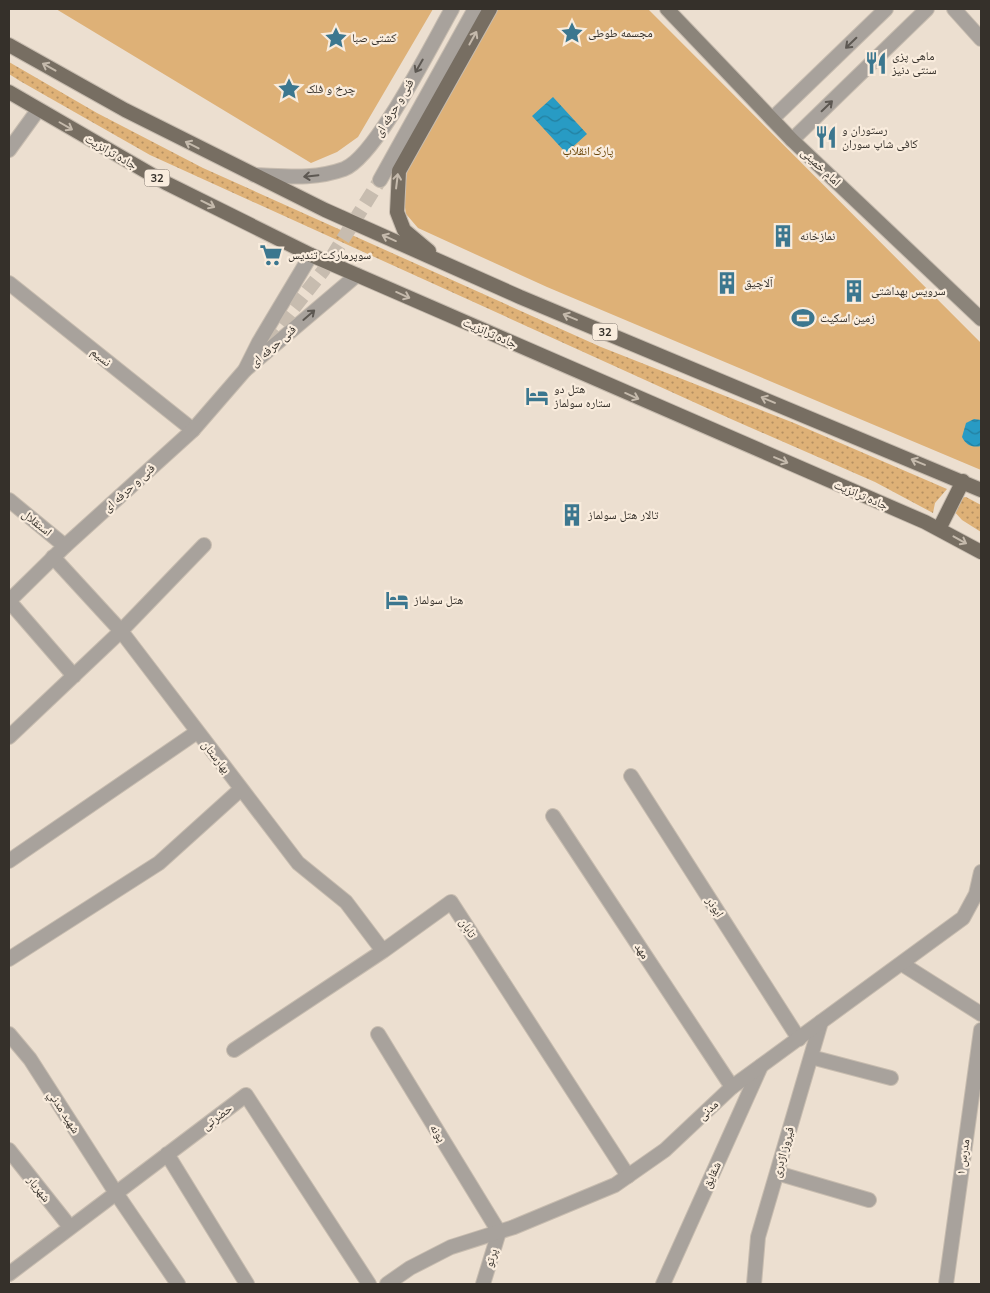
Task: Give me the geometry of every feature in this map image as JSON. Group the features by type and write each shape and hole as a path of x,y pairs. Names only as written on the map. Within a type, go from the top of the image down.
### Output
{"main road":[{"path":"443,263 404,230 397,212 399,171 490,9"},
{"name":"امام خمینی","path":"667,9 792,140 981,319"},
{"name":"32","path":"9,45 125,110 250,175 443,263 981,490"},
{"name":"جاده ترانزیت","path":"9,92 166,183 311,255 940,529 981,552"},
{"path":"940,529 963,481"}],"street":[{"name":"فنی و حرفه ای","path":"250,175 312,177 346,168 363,155 379,136 452,9"},
{"path":"380,180 475,9"},
{"path":"772,119 886,9"},
{"path":"792,140 927,9"},
{"path":"954,9 981,39"},
{"path":"9,150 38,110"},
{"name":"فنی حرفه ای","path":"245,370 259,342 311,255"},
{"name":"فنی حرفه ای","path":"245,370 357,275"},
{"name":"نسيم","path":"9,283 193,430"},
{"name":"فنی و حرفه ای","path":"9,601 65,546 193,430 245,370"},
{"name":"استقلال","path":"9,500 65,546"},
{"path":"9,737 121,631 204,545"},
{"name":"بهارستان","path":"53,558 121,631 298,863 346,902 383,952"},
{"path":"9,601 74,676"},
{"path":"9,861 197,732"},
{"name":"ابوذر","path":"631,776 799,1039"},
{"path":"9,958 159,863 241,789"},
{"name":"مهد","path":"553,816 732,1087"},
{"name":"مدنی","path":"387,1284 410,1268 451,1247 499,1232 615,1184 628,1176 665,1150 732,1087 964,918 976,894 981,872"},
{"name":"تابان","path":"234,1050 383,952 451,902 628,1176"},
{"path":"902,964 981,1014"},
{"name":"فیروز اژدری","path":"754,1284 758,1237 821,1022"},
{"name":"مدرس ۱","path":"946,1284 981,1030"},
{"name":"شهيد مدني","path":"9,1034 30,1059 116,1193 178,1284"},
{"name":"پونه","path":"378,1034 499,1232"},
{"path":"811,1057 891,1078"},
{"name":"شقایق","path":"662,1284 761,1066"},
{"name":"حضرتی","path":"9,1274 246,1095 369,1284"},
{"name":"شهریار","path":"9,1150 70,1227"},
{"path":"167,1154 247,1284"},
{"path":"777,1173 869,1200"},
{"name":"پرتو","path":"483,1284 499,1232"}],"green space":[{"path":"56,9 433,9 358,137 337,152 311,163"},
{"name":"پارک انقلاب","path":"494,9 648,9 981,343 981,470 547,287 418,228 406,214 404,201 407,170"},
{"path":"9,62 97,113 203,168 601,347 794,423 947,489 935,503 933,513 875,482 731,419 150,155 9,74"},
{"path":"966,497 981,505 981,532 962,520 952,509 958,498"}],"water":[{"path":"553,97 587,134 566,153 532,116"},
{"path":"974,419 981,420 981,446 975,447 965,442 962,437 966,423"}],"tunnel":[{"path":"255,357 323,271 380,180"}],"place":[{"name":"مجسمه طوطی","path":"572,33"},
{"name":"کشتی صبا","path":"336,38"},
{"name":"ماهی پزی سنتی دنیز","path":"876,63"},
{"name":"چرخ و فلک","path":"289,89"},
{"name":"رستوران و کافی شاپ سوران","path":"826,137"},
{"name":"نمازخانه","path":"783,236"},
{"name":"سوپرمارکت تندیس","path":"271,255"},
{"name":"آلاچیق","path":"727,283"},
{"name":"سرویس بهداشتی","path":"854,291"},
{"name":"زمین اسکیت","path":"803,318"},
{"name":"هتل دو ستاره سولماز","path":"537,396"},
{"name":"تالار هتل سولماز","path":"572,515"},
{"name":"هتل سولماز","path":"397,600"}]}
